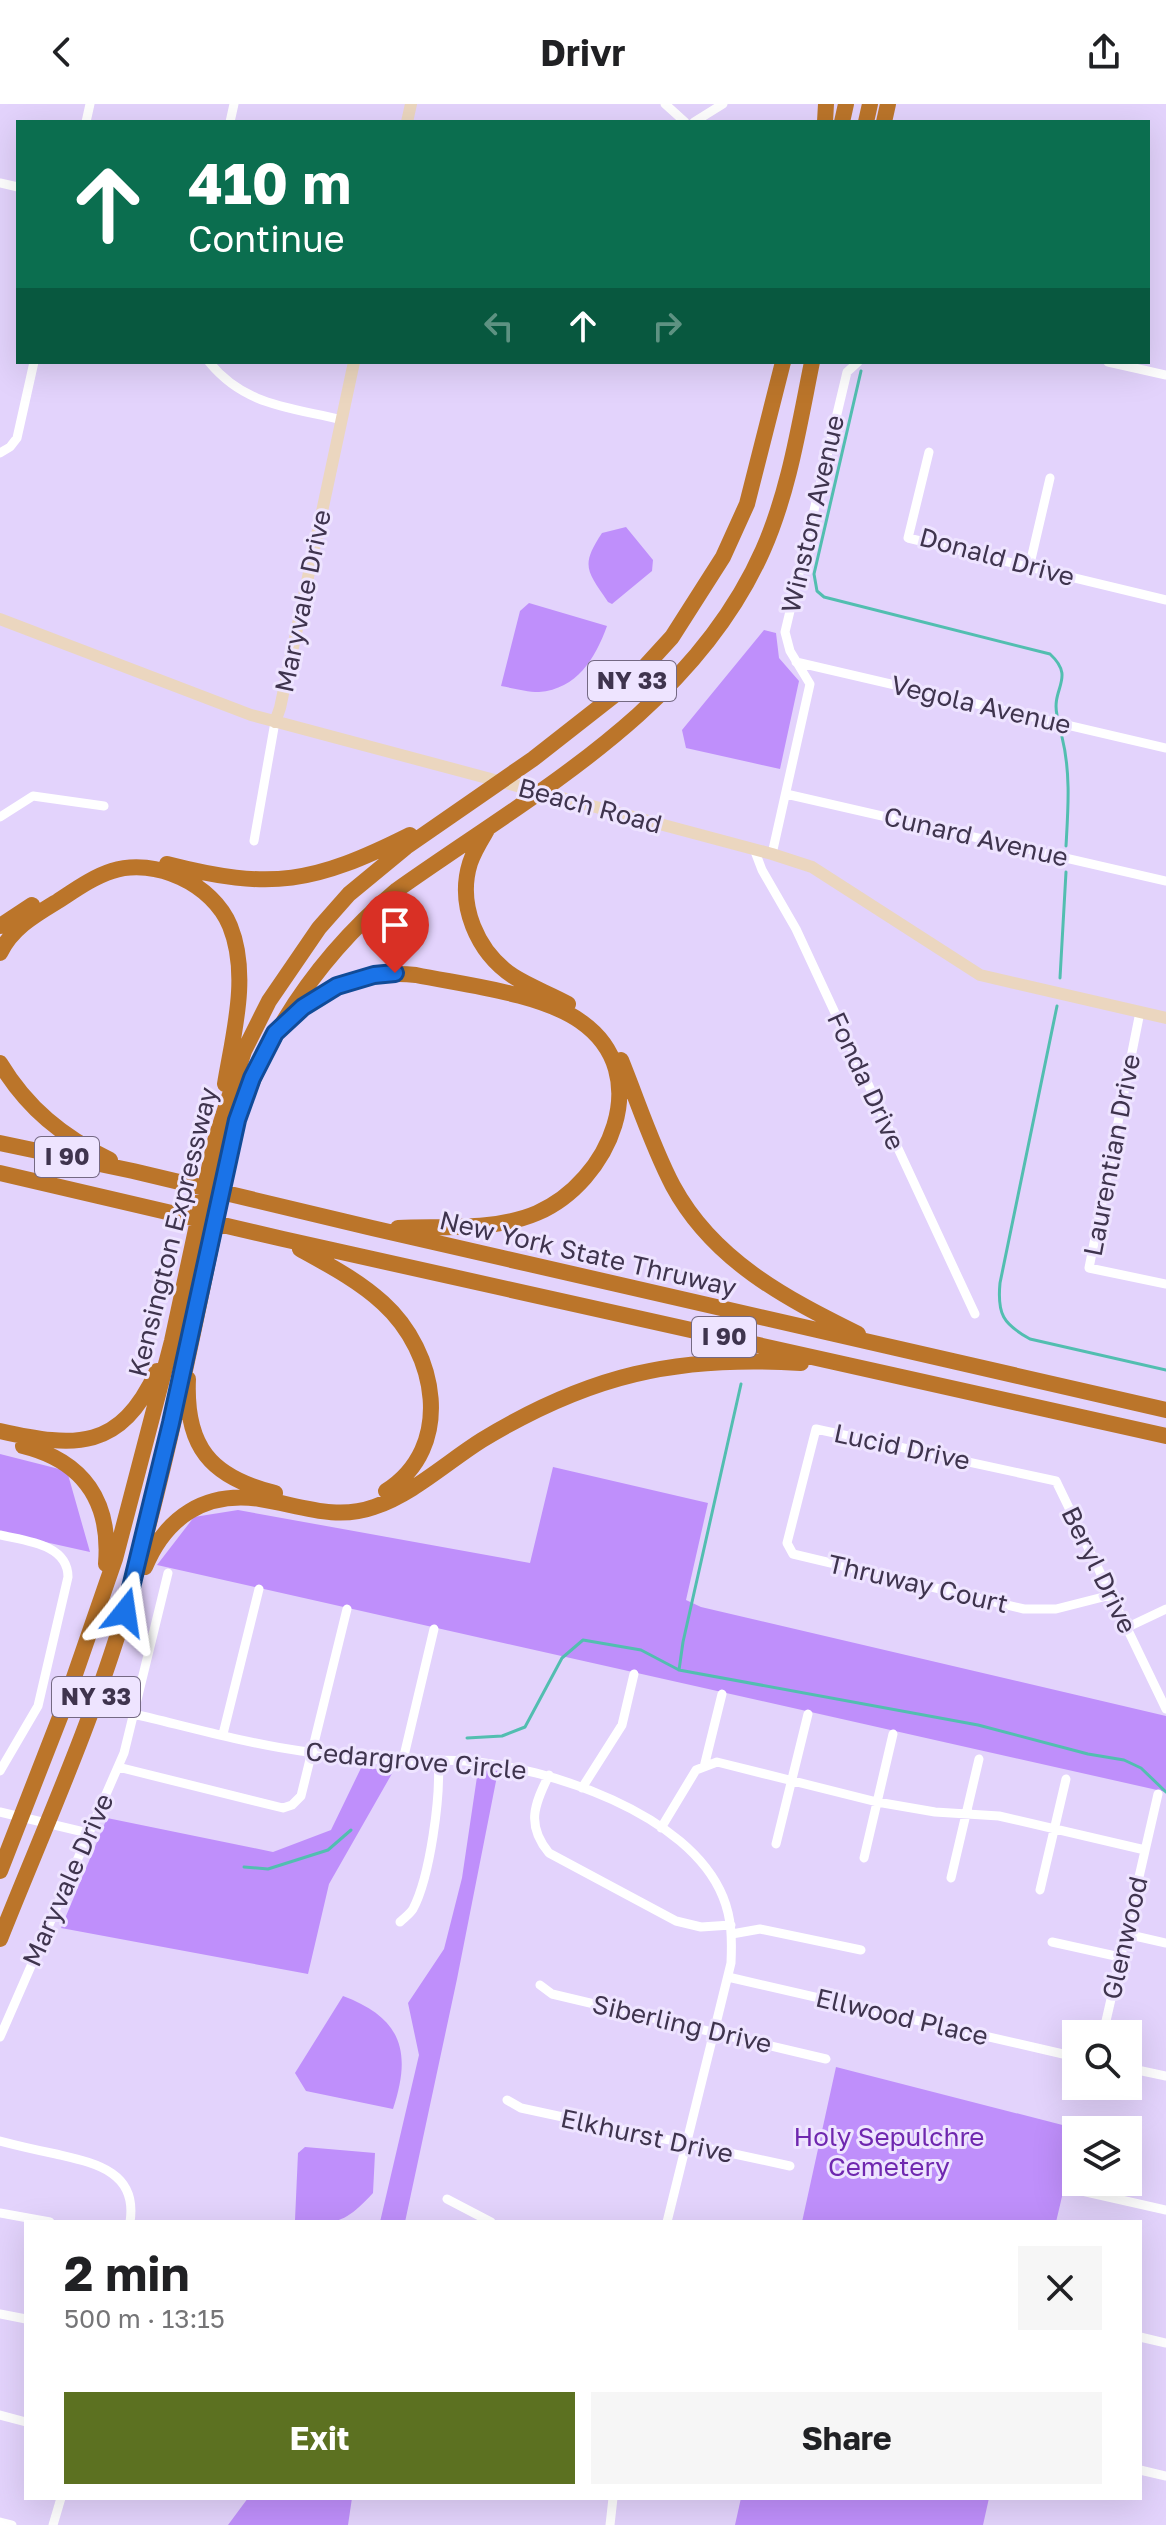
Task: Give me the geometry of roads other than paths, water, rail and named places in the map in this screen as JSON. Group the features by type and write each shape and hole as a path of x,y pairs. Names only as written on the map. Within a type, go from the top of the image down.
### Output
{"highway":[{"name":"Kensington Expressway","path":"0,1939 108,1665 125,1612 189,1346 199,1257 219,1152 244,1051 269,1001 319,928 349,894 380,868 533,759 630,683 672,637 723,557 747,504 782,364"},
{"name":"Kensington Expressway","path":"219,1152 237,1120 252,1078 275,1033 340,942 397,890 581,760 661,695 703,650 733,606 762,552 789,475 813,364"},
{"path":"0,926 82,874 116,860 151,860 232,879 291,880 356,861 468,805"},
{"path":"490,825 470,862 466,883 467,907 486,951 514,976 585,1014 609,1039 620,1058 673,1186 709,1237 730,1257 787,1297 882,1346"},
{"path":"0,953 11,935 26,921 95,878 112,871 136,867 164,871 210,898 231,928 239,960 219,1152"},
{"path":"275,1033 303,1007 337,986 374,975 395,973 552,1006 582,1023 610,1055 618,1082 616,1123 599,1161 568,1194 538,1212 496,1224 372,1228"},
{"path":"0,1063 26,1101 44,1119 84,1147 133,1171"},
{"name":"New York State Thruway","path":"0,1143 1166,1410"},
{"name":"New York State Thruway","path":"0,1173 1166,1436"},
{"path":"0,1185 54,1185"},
{"path":"189,1346 189,1423 204,1453 231,1478 259,1489 319,1504 336,1505 384,1492 414,1467 429,1435 432,1414 427,1378 411,1339 384,1303 283,1239"},
{"name":"Kensington Expressway","path":"0,1871 104,1590 137,1480 172,1341 199,1257"},
{"path":"0,1431 55,1442 92,1438 111,1430 142,1400 172,1341"},
{"path":"125,1612 162,1534 181,1517 204,1504 242,1498 316,1511 362,1511 400,1495 525,1414 587,1387 674,1365 730,1360 843,1364"},
{"path":"0,1441 53,1456 68,1464 89,1487 97,1500 106,1532 104,1590"}],"street":[{"path":"665,104 683,120"},
{"path":"697,120 723,104"},
{"path":"0,453 17,438 34,364"},
{"path":"211,364 221,376 256,400 342,420"},
{"name":"Maryvale Drive","path":"254,841 275,722 354,364"},
{"name":"Winston Avenue","path":"772,854 810,684 790,651 785,632 847,372 856,364"},
{"path":"1117,364 1166,375"},
{"name":"Donald Drive","path":"929,452 908,538 1166,600"},
{"path":"1029,568 1050,478"},
{"name":"Beach Road","path":"0,619 275,722 812,867 980,975 1166,1018"},
{"name":"Vegola Avenue","path":"796,662 1166,748"},
{"name":"Cunard Avenue","path":"786,794 1166,881"},
{"path":"0,817 33,796 41,795 104,806"},
{"name":"Fonda Drive","path":"754,849 762,870 796,929 975,1314"},
{"name":"Laurentian Drive","path":"1140,1012 1089,1268 1166,1284"},
{"name":"Lucid Drive","path":"802,1489 816,1429 1001,1469"},
{"name":"Beryl Drive","path":"1001,1469 1056,1481 1166,1709"},
{"name":"Thruway Court","path":"802,1489 787,1543 793,1554 1024,1609 1056,1609 1111,1595"},
{"path":"0,1535 47,1547 68,1566 68,1577 38,1706 0,1771"},
{"name":"Maryvale Drive","path":"0,2037 124,1753 168,1573"},
{"path":"223,1734 259,1589"},
{"path":"118,1767 283,1808 292,1805 301,1796 347,1609"},
{"path":"1126,1628 1166,1609"},
{"path":"403,1760 434,1629"},
{"path":"582,1788 622,1725 634,1674"},
{"path":"704,1767 722,1694"},
{"name":"Cedargrove Circle","path":"134,1714 311,1752 403,1760 465,1761 549,1775 618,1803 679,1839 706,1867 723,1896 732,1930 728,1977 667,2220"},
{"path":"776,1844 808,1714"},
{"path":"864,1858 893,1734"},
{"path":"951,1878 979,1759"},
{"path":"400,1922 413,1910 425,1872 436,1816 438,1760"},
{"path":"661,1828 696,1770 717,1762 877,1802 999,1816 1145,1850"},
{"path":"549,1775 536,1802 534,1823 537,1839 549,1853 676,1921 732,1930 760,1929 861,1950"},
{"path":"1040,1890 1066,1779"},
{"name":"Glenwood","path":"1106,2020 1158,1794"},
{"path":"0,1812 88,1833"},
{"path":"1126,1934 1166,1943"},
{"path":"1052,1942 1120,1957"},
{"name":"Ellwood Place","path":"728,1977 1062,2054"},
{"name":"Siberling Drive","path":"540,1985 552,1994 826,2059"},
{"path":"1142,2071 1166,2076"},
{"name":"Elkhurst Drive","path":"507,2100 521,2108 685,2146 790,2166"},
{"path":"0,2141 90,2162 110,2171 118,2178 128,2196 130,2220"},
{"path":"1104,2196 1166,2210"},
{"path":"447,2199 487,2220"},
{"path":"0,2213 39,2220"},
{"path":"0,2314 24,2319"},
{"path":"1142,2337 1166,2343"},
{"path":"0,2415 24,2421"},
{"path":"1142,2470 1166,2476"},
{"path":"53,2525 60,2500"},
{"path":"610,2525 613,2500"},
{"path":"0,2522 12,2525"}],"waterway":[{"path":"861,371 814,574 817,591 824,597 1050,654 1058,662 1062,677 1057,715"},
{"path":"1062,737 1068,778 1066,846"},
{"path":"1060,978 1066,872"},
{"path":"1057,1006 1000,1283 1001,1310 1008,1323 1030,1339 1166,1370"},
{"path":"679,1670 741,1384"},
{"path":"467,1738 502,1736 525,1727 562,1658 583,1640 641,1650 679,1670 978,1725 1088,1754 1124,1760 1141,1768 1166,1792"},
{"path":"244,1867 268,1869 328,1850 351,1830"}],"park label":[{"name":"Holy Sepulchre Cemetery","path":"889,2152"}]}
